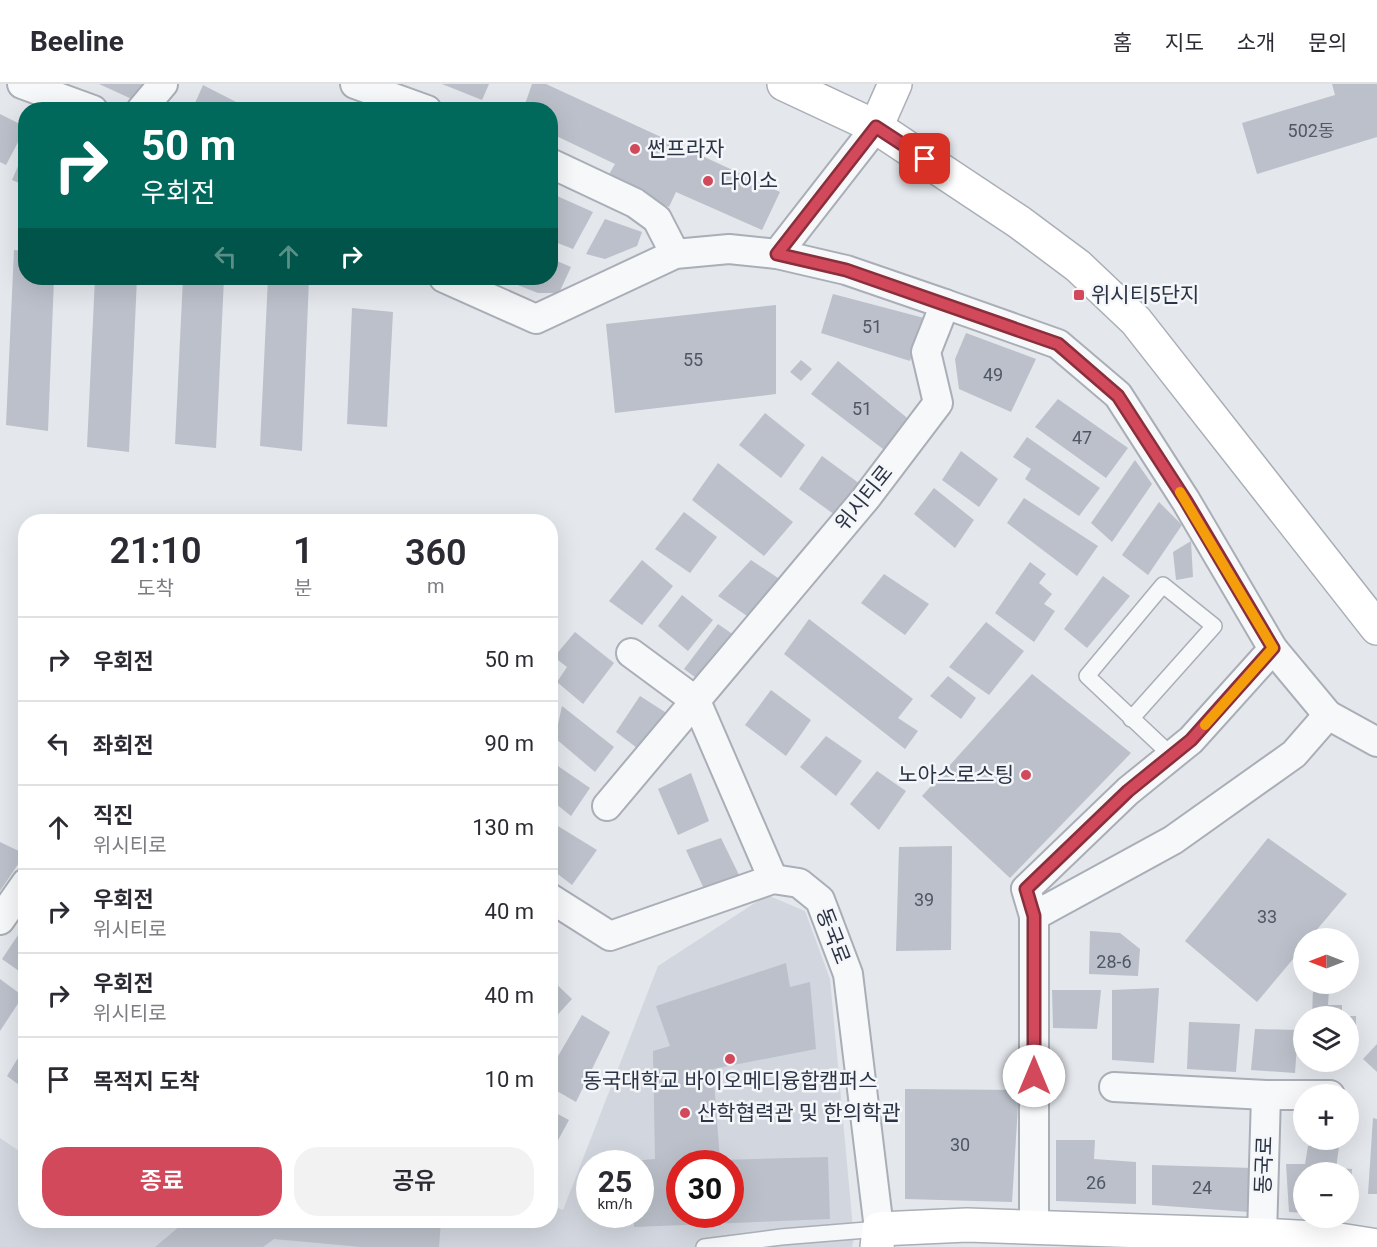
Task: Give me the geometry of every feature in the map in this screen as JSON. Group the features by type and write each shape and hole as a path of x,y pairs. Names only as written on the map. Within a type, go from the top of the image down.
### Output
{"main road":[{"path":"784,84 876,127 1019,222 1078,266 1136,321 1377,628"},
{"path":"876,127 895,84"},
{"path":"878,1238 967,1225 1034,1237 1262,1235 1377,1246"}],"street":[{"path":"22,84 71,102"},
{"path":"147,102 162,84"},
{"path":"355,84 403,102"},
{"path":"777,254 876,127"},
{"path":"558,167 635,202 657,219 675,254"},
{"path":"460,285 536,319 675,254 729,249 777,254 846,270 1058,344 1118,396 1186,501 1273,648 1328,715 1377,742"},
{"name":"위시티로","path":"607,806 866,498 938,403 926,352 945,303"},
{"path":"1034,1237 1034,916 1026,889 1128,791 1191,740 1273,648"},
{"path":"558,902 610,936 773,879 696,701 631,653"},
{"path":"1034,916 1173,840 1294,754 1328,715"},
{"name":"동국로","path":"773,879 799,883 820,900 848,974 878,1238"},
{"path":"0,920 18,894"},
{"path":"1113,1087 1293,1095"},
{"name":"동국로","path":"1262,1235 1266,1095"}],"lane":[{"path":"1131,719 1214,626 1163,585 1087,676 1131,719 1172,756"},
{"path":"704,1247 781,1237 878,1238"}],"shaded area":[{"name":"동국대학교 바이오메디융합캠퍼스","path":"767,895 805,911 830,979 854,1239 852,1247 0,1247 0,1138 18,1150 18,1228 558,1228 558,1208 563,1210 576,1177 576,1228 654,1228 654,1150 586,1150 658,966"}],"building":[{"path":"99,84 142,84 134,100"},
{"path":"442,84 489,84 482,100"},
{"name":"썬프라자","path":"532,84 546,84 780,192 762,230 676,192 669,207 607,178 615,164 558,137 558,102 526,102"},
{"path":"1332,84 1377,84 1377,137 1257,174 1242,123 1335,95"},
{"path":"203,85 236,102 196,102"},
{"path":"0,114 18,123 18,142 6,165 0,162"},
{"path":"18,166 18,183 12,180"},
{"path":"558,196 593,212 573,249 558,243"},
{"path":"605,219 642,232 637,246 605,259 586,254"},
{"path":"14,250 18,250 18,285 54,285 48,431 6,425"},
{"path":"558,261 571,267 559,293 538,293 518,285 558,285"},
{"path":"95,285 137,285 129,452 87,447"},
{"path":"183,285 224,285 216,448 175,444"},
{"path":"268,285 309,285 302,451 260,446"},
{"path":"833,294 924,318 910,361 821,333"},
{"path":"776,305 776,394 615,413 606,324"},
{"path":"352,308 393,312 387,427 347,424"},
{"path":"966,333 1036,359 1011,412 959,389 955,359"},
{"path":"801,360 812,369 801,381 790,372"},
{"path":"838,361 912,422 887,452 811,394"},
{"path":"1058,399 1128,448 1106,478 1035,427"},
{"path":"765,413 805,445 781,478 739,445"},
{"path":"1027,437 1100,488 1079,516 1025,479 1031,469 1013,457"},
{"path":"961,451 998,479 979,507 942,480"},
{"path":"822,456 860,484 835,515 799,489"},
{"path":"1135,460 1152,484 1112,542 1091,523"},
{"path":"718,463 793,522 764,556 692,500"},
{"path":"934,488 974,520 955,548 914,514"},
{"path":"1024,498 1098,546 1077,576 1007,523"},
{"path":"1159,502 1182,525 1148,575 1122,555"},
{"path":"684,512 717,537 690,573 655,549"},
{"path":"1191,541 1193,577 1176,580 1173,552"},
{"path":"642,560 673,586 642,625 609,601"},
{"path":"751,560 781,580 750,618 718,596"},
{"path":"1030,562 1046,574 1039,583 1052,594 1044,604 1055,611 1034,642 995,613"},
{"path":"884,574 929,604 905,635 861,603"},
{"path":"1103,576 1130,596 1087,648 1064,629"},
{"path":"682,595 713,620 688,651 658,626"},
{"path":"809,619 913,699 898,718 918,731 905,749 784,654"},
{"path":"986,622 1024,651 989,695 949,667"},
{"path":"718,624 741,640 703,683 684,669"},
{"path":"575,632 614,663 583,704 558,683 567,667 558,660 558,652"},
{"name":"노아스로스팅","path":"1032,674 1131,753 1010,878 922,796"},
{"path":"948,676 976,698 961,719 930,696"},
{"path":"771,690 811,720 786,756 745,725"},
{"path":"640,696 668,714 641,751 616,732"},
{"path":"562,706 614,747 595,772 558,741 558,724"},
{"path":"826,736 862,761 836,796 800,767"},
{"path":"558,766 590,788 571,816 558,805"},
{"path":"877,771 906,791 879,830 850,804"},
{"path":"691,773 709,821 678,835 658,789"},
{"path":"558,826 597,850 572,885 558,874"},
{"path":"721,838 739,875 704,889 686,850"},
{"path":"1268,838 1347,894 1318,928 1293,928 1293,959 1257,1002 1185,941"},
{"path":"0,842 18,851 18,864 0,891"},
{"path":"952,846 951,950 896,951 899,847"},
{"path":"1090,931 1120,933 1140,949 1138,976 1089,974"},
{"path":"18,935 18,970 2,959"},
{"name":"산학협력관 및 한의학관","path":"786,963 790,987 810,982 816,1049 713,1069 719,1150 666,1150 666,1226 654,1226 653,1051 670,1046 656,1006"},
{"path":"0,979 18,992 18,1004 0,1031"},
{"path":"558,986 572,999 558,1014"},
{"path":"1159,988 1154,1063 1112,1060 1112,990"},
{"path":"1052,990 1101,990 1097,1029 1053,1028"},
{"path":"1313,994 1329,994 1328,1005 1342,1005 1342,1006 1312,1006"},
{"path":"582,1015 610,1032 576,1102 558,1092 558,1056"},
{"path":"1189,1022 1240,1024 1236,1072 1187,1069"},
{"path":"1255,1029 1293,1030 1293,1072 1295,1073 1251,1070"},
{"path":"1377,1044 1377,1072 1363,1059"},
{"path":"18,1058 18,1084 7,1076"},
{"path":"905,1089 1019,1090 1012,1202 905,1199"},
{"path":"558,1114 569,1120 558,1140"},
{"path":"1373,1118 1377,1119 1377,1194 1368,1194"},
{"path":"1056,1140 1095,1140 1094,1159 1136,1162 1136,1204 1056,1201"},
{"path":"1307,1150 1339,1150 1337,1162 1305,1162"},
{"name":"산학협력관 및 한의학관","path":"828,1157 830,1219 744,1223 744,1159"},
{"path":"1286,1164 1293,1164 1293,1212 1289,1212"},
{"path":"1152,1165 1253,1168 1249,1212 1152,1205"},
{"path":"178,1228 440,1228 439,1247 361,1247 274,1239 263,1247 155,1247"}],"slow traffic":[{"path":"1180,492 1273,648 1205,725"}],"place":[{"name":"썬프라자","path":"635,149"},
{"name":"다이소","path":"708,181"},
{"name":"위시티5단지","path":"1079,295"},
{"name":"노아스로스팅","path":"1026,775"},
{"name":"동국대학교 바이오메디융합캠퍼스","path":"730,1059"},
{"name":"산학협력관 및 한의학관","path":"685,1113"}],"route":[{"path":"925,159 876,127 777,254 846,270 1058,344 1118,396 1186,501 1273,648 1191,740 1128,791 1026,889 1034,916 1034,1076"}]}
